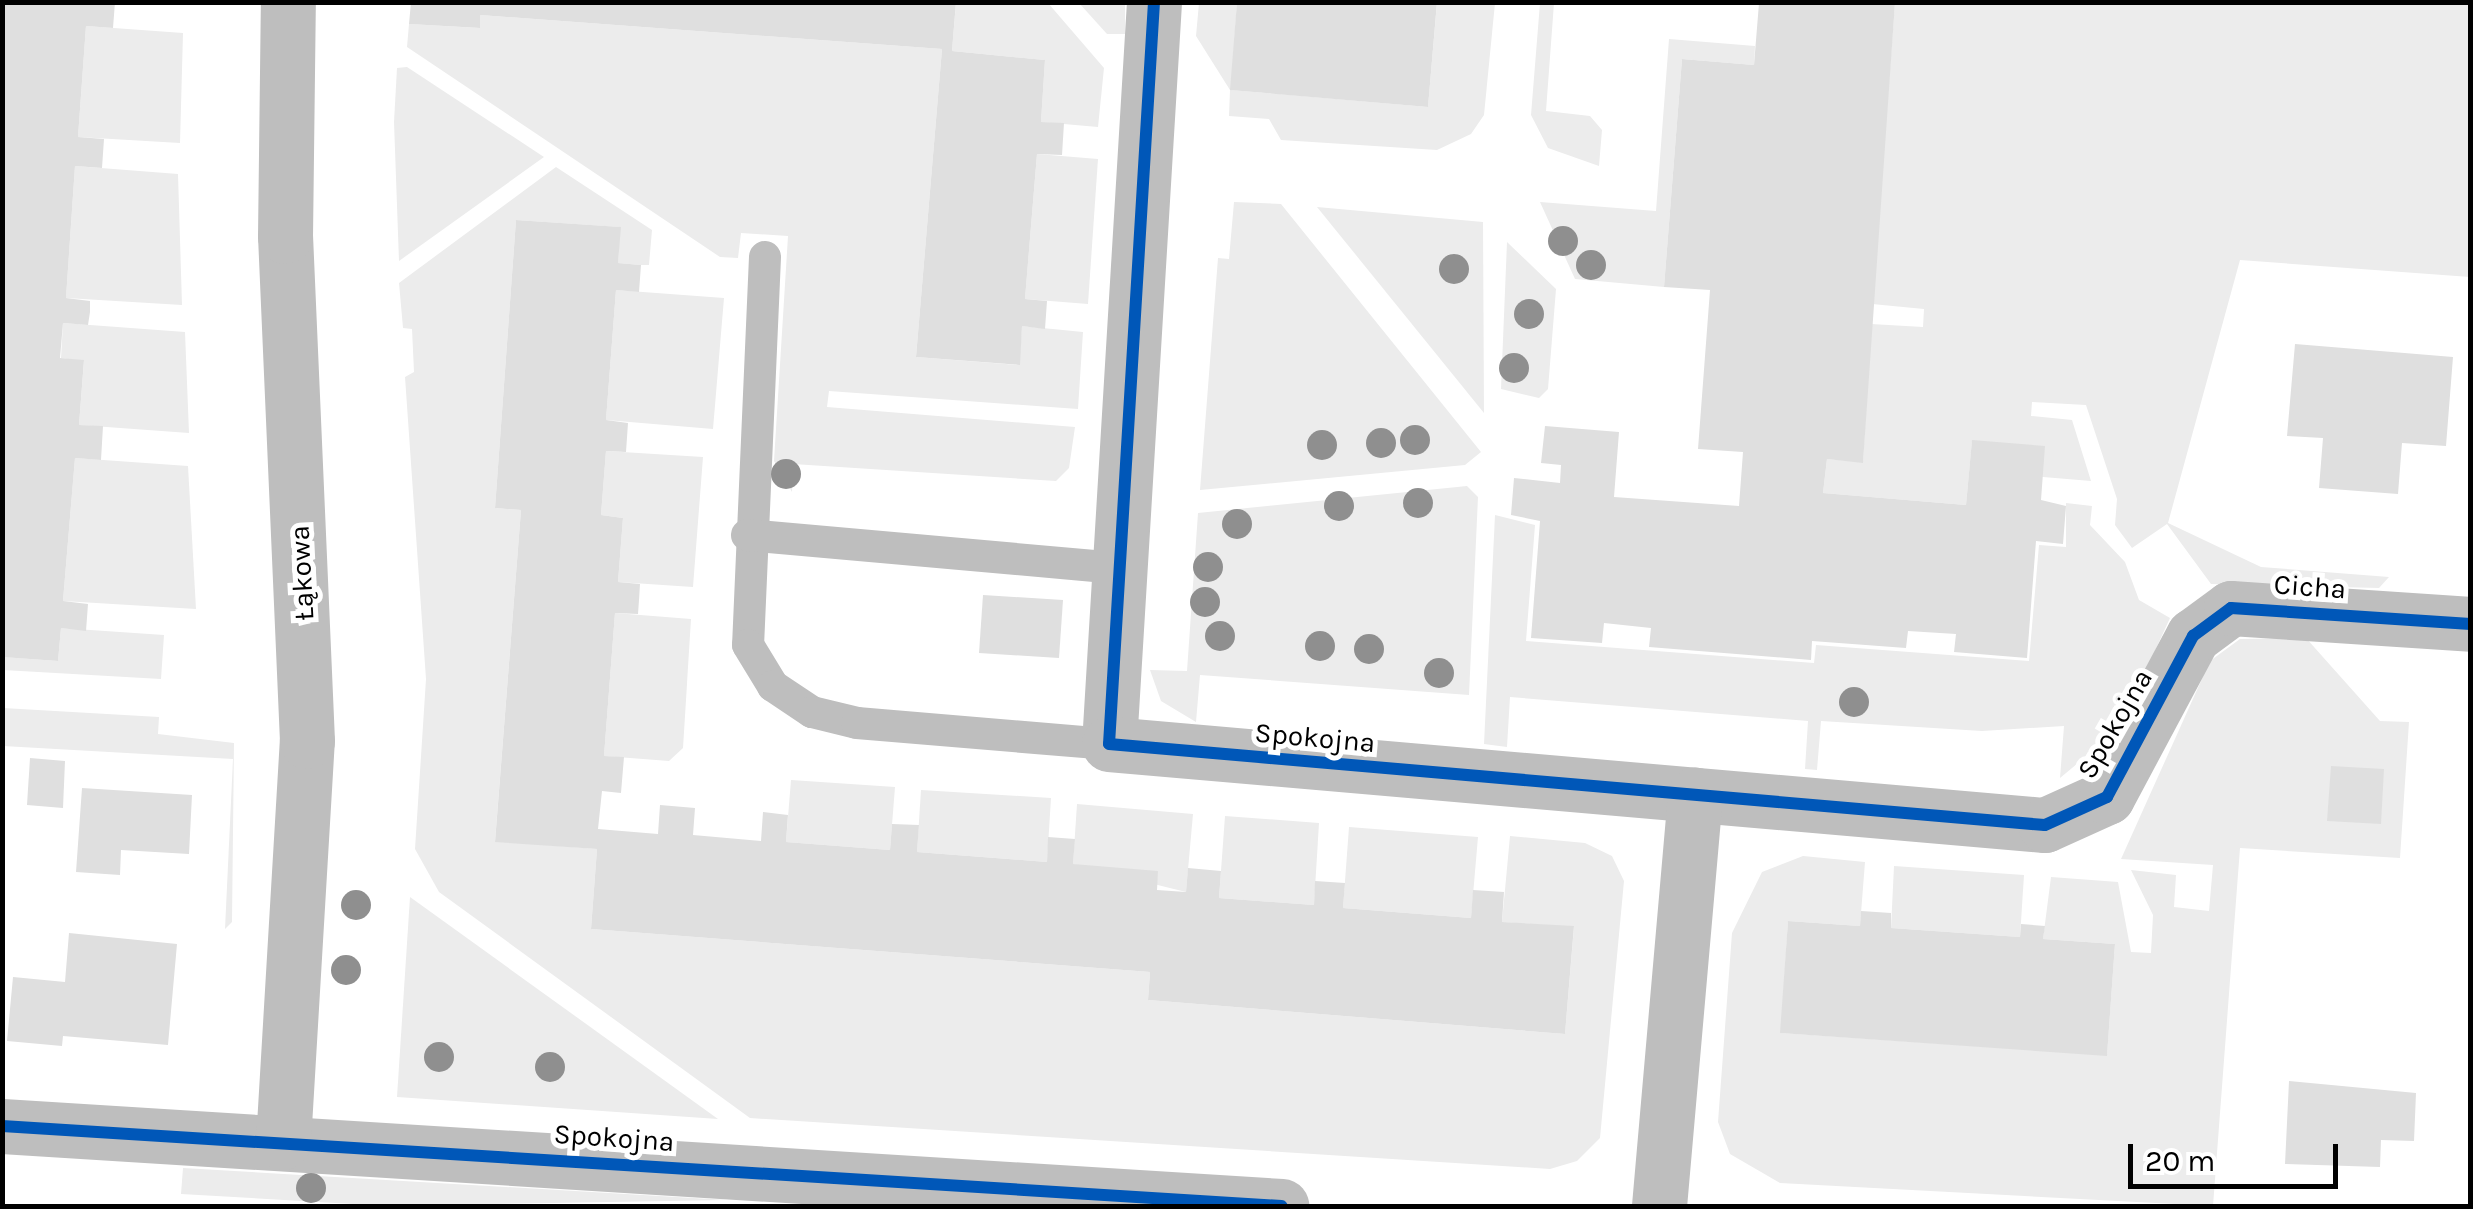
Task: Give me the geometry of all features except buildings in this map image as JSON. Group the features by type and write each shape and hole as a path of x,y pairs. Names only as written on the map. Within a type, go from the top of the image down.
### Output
{"street":[{"name":"Łąkowa","path":"284,1142 306,741 285,236 288,2"},
{"path":"1109,744 1154,2"},
{"name":"Cicha","path":"2176,670 2193,636 2232,608 2470,624"},
{"name":"Spokojna","path":"1109,744 2045,826 2108,797 2176,670"},
{"path":"1659,1206 1695,795"},
{"name":"Spokojna","path":"2,1126 284,1142 970,1195 1282,1206"}],"lane":[{"path":"764,257 747,536 748,644 773,686 812,712 1109,744"},
{"path":"747,536 1120,568"}],"shaded area":[{"path":"956,3 1048,3 1104,68 1098,127 1041,122 1045,60 952,51"},
{"path":"1079,3 1125,3 1125,34 1107,34"},
{"path":"1199,3 1237,3 1231,90 1428,107 1437,3 1495,3 1484,115 1471,134 1437,150 1281,140 1269,119 1229,116 1230,90 1196,36"},
{"path":"1540,3 1554,3 1546,111 1590,116 1602,130 1599,166 1548,148 1531,115"},
{"path":"1895,3 2470,3 2470,277 2240,260 2168,523 2261,567 2389,577 2379,588 2211,584 2167,524 2132,548 2115,525 2117,499 2086,405 2032,402 2031,416 2072,420 2091,481 2043,477 1972,441 1966,505 1823,493 1827,459 1863,462 1871,324 1923,327 1924,309 1872,304"},
{"path":"480,15 942,49 916,357 1019,365 1022,326 1083,332 1078,409 829,391 827,407 1075,427 1069,468 1056,481 793,464 792,492 774,461 788,236 741,233 738,258 720,257 407,47 409,24 479,28"},
{"path":"86,26 183,33 180,143 78,137"},
{"path":"1669,39 1755,46 1754,65 1682,59 1664,287 1575,279 1540,202 1656,211"},
{"path":"407,67 544,157 399,261 394,122 397,68"},
{"path":"1037,154 1098,159 1088,304 1025,299"},
{"path":"75,166 178,174 182,305 66,298"},
{"path":"556,167 652,230 649,265 618,263 620,227 516,220 495,508 521,510 495,841 597,849 591,929 1150,972 1148,1000 1565,1034 1574,927 1502,922 1510,836 1585,843 1612,856 1624,881 1600,1138 1577,1161 1550,1169 750,1118 439,892 415,849 426,679 405,377 414,372 412,329 403,328 399,283"},
{"path":"1234,202 1281,204 1481,452 1465,465 1200,490 1218,258 1229,259"},
{"path":"1317,207 1483,222 1484,413"},
{"path":"1507,242 1556,289 1548,389 1539,398 1501,389"},
{"path":"616,290 724,298 713,429 606,420"},
{"path":"63,323 185,332 189,433 79,425 84,361 61,358"},
{"path":"606,451 703,457 693,587 618,582 623,518 601,515"},
{"path":"75,458 188,466 196,609 63,601"},
{"path":"1467,486 1478,497 1469,695 1200,675 1196,722 1161,701 1150,670 1187,671 1198,513"},
{"path":"2066,503 2092,506 2090,525 2125,562 2139,600 2170,618 2119,729 2060,778 2064,726 1982,731 1821,721 1817,770 1805,769 1808,721 1510,697 1507,747 1484,744 1495,515 1535,525 1526,641 1814,663 1816,645 2029,661 2039,545 2066,547"},
{"path":"615,613 691,619 683,748 669,761 604,756"},
{"path":"61,628 164,635 161,679 3,670 3,657 58,661"},
{"path":"2306,638 2380,721 2409,722 2400,858 2240,848 2213,1206 1780,1183 1730,1154 1718,1122 1732,933 1762,872 1803,856 1865,862 1860,926 1788,921 1781,1033 2107,1055 2115,944 2043,939 2051,877 2118,882 2131,952 2151,953 2153,915 2131,870 2176,875 2174,907 2209,911 2213,865 2121,859 2210,661 2240,639"},
{"path":"3,708 159,717 158,734 234,743 232,922 225,929 233,759 3,746"},
{"path":"791,780 895,787 890,850 786,842"},
{"path":"921,790 1051,798 1047,862 917,852"},
{"path":"1077,804 1193,814 1186,892 1073,864"},
{"path":"1225,816 1319,823 1314,905 1219,898"},
{"path":"1349,827 1478,837 1471,918 1343,908"},
{"path":"1894,866 2024,875 2020,937 1891,928"},
{"path":"410,897 718,1119 397,1097"},
{"path":"183,1168 727,1200 387,1206 181,1194"}],"cycle path":[{"path":"1154,2 1109,744 2045,825 2107,797 2193,636 2231,608 2470,624"},
{"path":"2,1126 1282,1206"}]}
